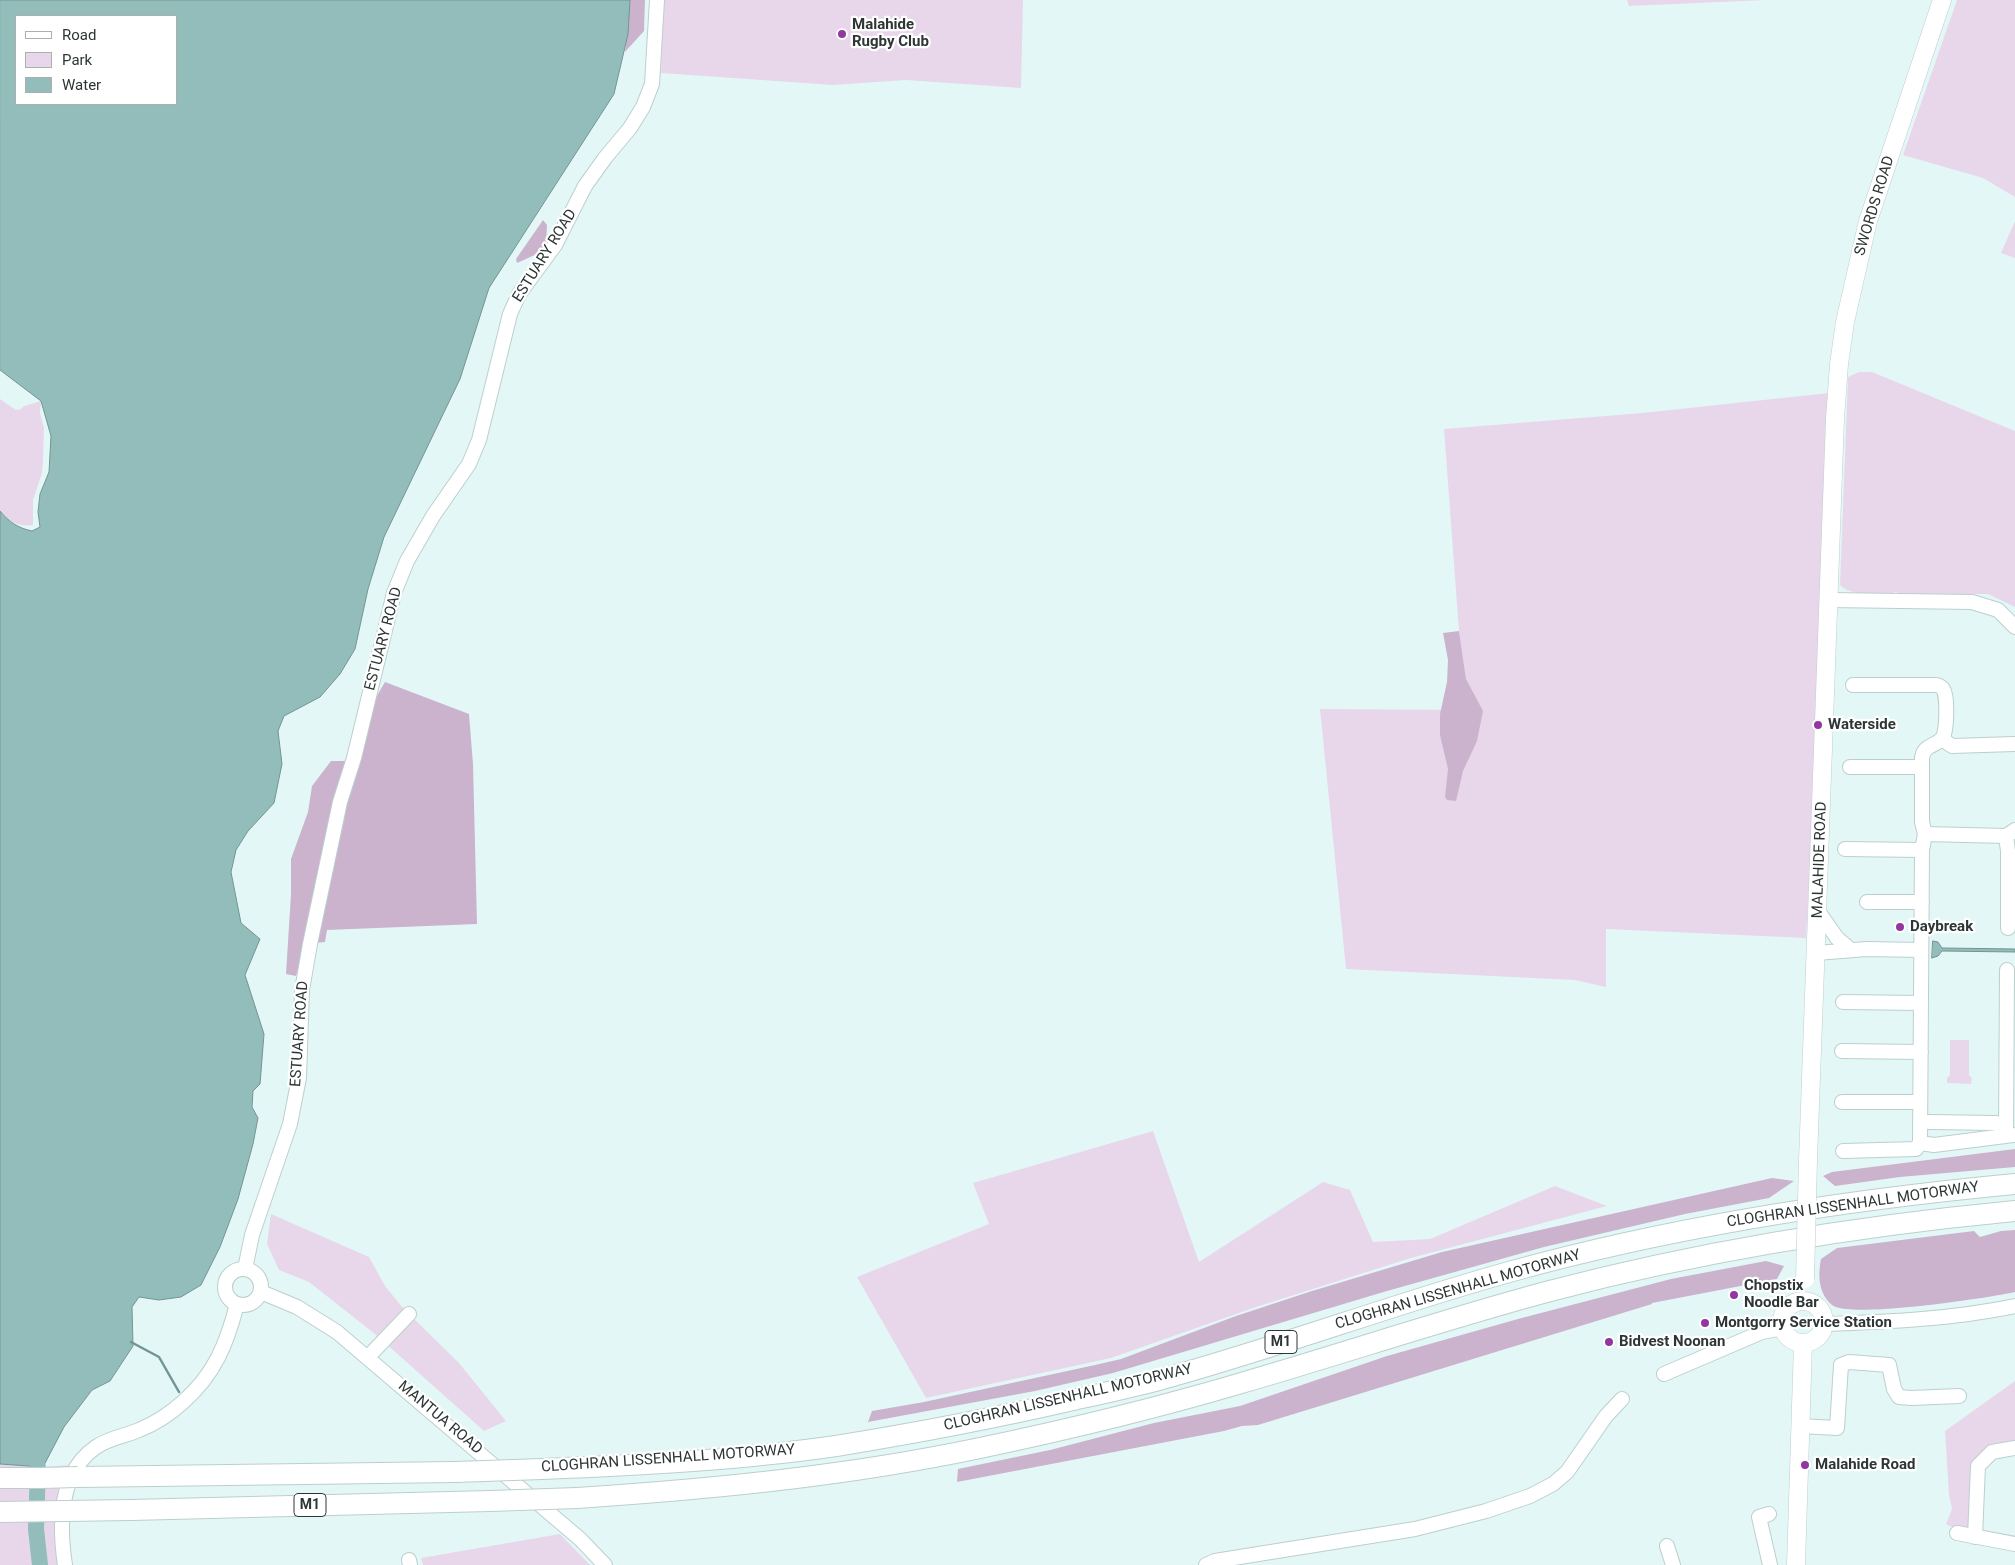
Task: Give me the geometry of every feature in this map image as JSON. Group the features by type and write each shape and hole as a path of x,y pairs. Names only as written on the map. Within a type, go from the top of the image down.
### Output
{"highway":[{"name":"CLOGHRAN LISSENHALL MOTORWAY","path":"0,1478 455,1472 542,1469 640,1465 833,1446 935,1429 1154,1381 1509,1272 1618,1245 1704,1226 1844,1203 2015,1184"},
{"name":"CLOGHRAN LISSENHALL MOTORWAY","path":"0,1512 577,1498 816,1476 978,1449 1157,1406 1549,1292 1666,1264 1849,1230 2015,1211"}],"main road":[{"name":"SWORDS ROAD","path":"1835,419 1837,378 1844,330 1866,230 1882,175 1896,141 1942,0"},
{"name":"MALAHIDE ROAD","path":"1806,1301 1808,1160 1835,419"},
{"path":"1806,1301 1812,1303 1822,1312 1824,1324 1820,1335 1815,1340 1803,1343 1790,1339 1783,1328 1783,1316 1794,1302 1806,1301"},
{"path":"1796,1565 1803,1343"}],"street":[{"name":"ESTUARY ROAD","path":"246,1269 252,1235 290,1124 299,1078 302,990 310,944 340,802 354,758 394,593 407,561 433,516 469,464 479,440 510,314 519,294 555,245 586,186 644,107 652,84 657,0"},
{"path":"1829,600 1972,602 1998,610 2015,627"},
{"path":"1843,1151 1916,1149 1920,1143 1922,850 1925,834 1922,822 1922,767 1924,751 1930,745 1942,740 1946,730 1945,694 1941,686 1853,685"},
{"path":"1942,740 1952,746 1966,747 2015,744"},
{"path":"1850,767 1922,767"},
{"path":"1925,834 2010,833 2008,851 2008,928"},
{"path":"1845,849 1922,850"},
{"path":"1867,902 1922,902"},
{"path":"1818,911 1837,938 1851,950"},
{"path":"1816,953 1851,950 1921,950"},
{"path":"2005,1129 2007,970"},
{"path":"1843,1002 1921,1003"},
{"path":"1842,1051 1920,1052"},
{"path":"1842,1102 1920,1102"},
{"path":"1929,1122 1961,1123 2005,1129"},
{"path":"1961,1123 1961,1142"},
{"path":"1920,1143 1934,1146 1961,1142 2005,1129"},
{"path":"246,1269 256,1274 260,1280 261,1292 249,1304 237,1304 228,1296 227,1280 234,1271 246,1269"},
{"name":"MANTUA ROAD","path":"261,1292 297,1307 337,1332 580,1539 605,1565"},
{"path":"65,1565 62,1535 63,1512 70,1476 85,1457 97,1446 141,1429 184,1402 216,1363 228,1339 237,1304"},
{"path":"1824,1324 1927,1319 2015,1306"},
{"path":"368,1357 409,1314"},
{"path":"1664,1374 1762,1332 1783,1328"},
{"path":"1800,1426 1837,1428 1840,1365 1849,1362 1889,1365 1894,1389 1899,1397 1959,1396"},
{"path":"1206,1565 1415,1529 1486,1511 1530,1496 1552,1484 1567,1472 1606,1416 1622,1399"},
{"path":"1975,1537 1978,1466 1992,1452 2015,1448"},
{"path":"1769,1514 1759,1517 1770,1565"},
{"path":"1957,1534 2015,1544"},
{"path":"1666,1546 1673,1565"}],"green space":[{"name":"Malahide Rugby Club","path":"663,0 1023,0 1021,88 906,80 833,85 661,73"},
{"path":"1627,0 1766,0 1629,6"},
{"path":"1957,0 2015,0 2015,197 1983,178 1903,155"},
{"path":"2015,221 2015,258 2001,253"},
{"path":"1859,372 1872,372 2015,431 2015,607 1988,594 1903,594 1895,592 1893,594 1865,594 1845,589 1840,585 1848,377"},
{"path":"1829,393 1818,717 1806,938 1606,929 1606,987 1575,980 1346,969 1320,709 1470,710 1459,631 1444,429 1642,413"},
{"path":"0,399 16,410 41,401 40,413 44,428 43,462 42,473 33,500 33,525 14,523 0,511"},
{"path":"1950,1040 1969,1040 1969,1075 1972,1078 1971,1084 1947,1083 1947,1078 1950,1075"},
{"path":"1153,1131 1199,1262 1323,1182 1350,1190 1373,1242 1430,1239 1555,1186 1607,1206 1411,1258 1256,1307 1111,1358 926,1398 857,1277 989,1224 973,1183"},
{"path":"271,1214 369,1257 385,1286 403,1308 459,1363 506,1421 484,1431 375,1334 309,1282 279,1270 267,1244"},
{"path":"2015,1381 2015,1443 1997,1443 1987,1449 1971,1525 1959,1529 1946,1524 1952,1509 1949,1495 1945,1431"},
{"path":"0,1464 43,1467 70,1465 55,1527 60,1565 0,1565"},
{"path":"560,1534 590,1565 423,1565 421,1558"}],"shaded area":[{"path":"630,0 645,0 644,31 625,52"},
{"path":"543,220 547,225 546,246 537,254 517,263 516,259"},
{"path":"1459,631 1466,679 1483,711 1477,741 1463,771 1456,801 1447,800 1445,797 1448,769 1440,735 1440,714 1447,682 1448,660 1443,633"},
{"path":"385,682 469,714 473,764 477,924 327,930 325,942 305,944 296,976 286,974 291,894 291,859 308,812 312,786 331,761 358,761 374,701"},
{"path":"2015,1149 2015,1167 1900,1177 1835,1186 1823,1176 1832,1172"},
{"path":"1772,1178 1794,1181 1769,1198 1685,1214 1544,1247 1387,1291 1113,1373 1035,1391 868,1422 872,1411 924,1402 1121,1359 1236,1316 1442,1252"},
{"path":"2015,1230 2015,1292 1978,1299 1920,1306 1864,1310 1844,1309 1832,1305 1824,1295 1820,1284 1819,1271 1821,1259 1837,1248 1974,1231 1980,1237 2001,1231"},
{"path":"1766,1261 1784,1266 1777,1279 1652,1303 1258,1425 1242,1426 957,1482 958,1469 1050,1450 1154,1423 1240,1406 1387,1356 1518,1319 1671,1279"}],"water":[{"path":"0,0 630,0 628,34 614,94 489,288 460,379 384,537 368,589 355,649 340,674 320,697 284,716 278,731 282,764 274,803 248,831 236,850 231,872 241,923 260,939 245,975 264,1034 260,1084 253,1091 252,1107 258,1118 253,1144 238,1199 220,1247 201,1285 181,1297 159,1300 139,1297 132,1307 133,1346 110,1381 92,1390 64,1427 43,1467 0,1464 0,511 10,521 22,528 32,531 40,527 38,512 40,494 49,472 51,436 41,401 0,370"},
{"path":"1933,941 1938,942 1942,948 2015,949 2015,952 1942,951 1938,956 1932,958"}],"waterway":[{"path":"131,1342 159,1357 179,1392"},
{"path":"38,1467 36,1529 40,1565"}],"place":[{"name":"Malahide Rugby Club","path":"842,34"},
{"name":"Waterside","path":"1818,725"},
{"name":"Daybreak","path":"1900,927"},
{"name":"Chopstix Noodle Bar","path":"1734,1295"},
{"name":"Montgorry Service Station","path":"1705,1323"},
{"name":"Bidvest Noonan","path":"1609,1342"},
{"name":"Malahide Road","path":"1805,1465"}]}
